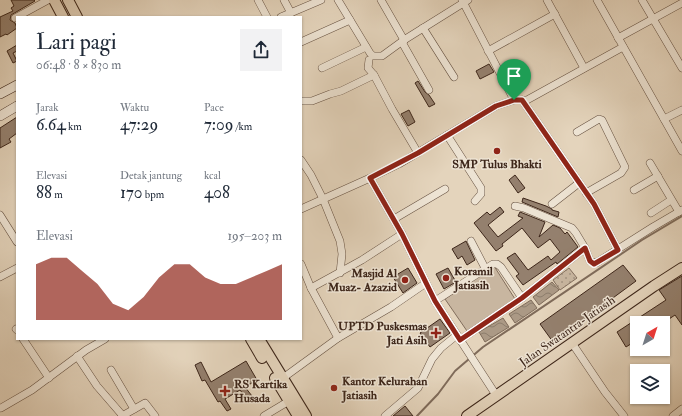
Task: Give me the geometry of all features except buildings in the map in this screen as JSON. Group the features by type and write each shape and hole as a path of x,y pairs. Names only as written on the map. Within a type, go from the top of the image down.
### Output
{"main road":[{"path":"54,0 62,16"},
{"path":"68,0 76,16"},
{"path":"0,94 16,86"},
{"path":"0,116 16,107"},
{"name":"Jalan Swatantra-Jatiasih","path":"469,415 682,268"},
{"path":"252,340 298,416"},
{"path":"260,340 306,416"}],"street":[{"path":"18,16 48,0"},
{"path":"258,0 266,16"},
{"path":"284,0 291,13"},
{"path":"284,16 312,2 321,0"},
{"path":"338,0 372,56 377,57 382,56 464,1 514,100"},
{"path":"381,0 404,40 403,44 429,90"},
{"path":"547,0 584,68"},
{"path":"597,0 682,151"},
{"path":"642,0 654,18 682,68"},
{"path":"618,38 682,3"},
{"path":"488,51 555,14"},
{"path":"302,42 350,20"},
{"path":"424,28 454,77"},
{"path":"322,68 366,47"},
{"path":"302,209 370,178 418,153 496,106 514,100 526,100 533,97 623,47"},
{"path":"368,60 368,68 374,75 418,153"},
{"path":"302,101 312,101 341,91 374,75"},
{"path":"522,100 594,204 618,250"},
{"path":"664,119 682,110"},
{"path":"577,132 599,119 602,120 625,167 621,173 586,193"},
{"path":"447,136 481,188 481,194 475,200"},
{"path":"302,162 311,175 323,199 340,240 342,254 340,273"},
{"path":"515,206 524,208 572,228 585,248 590,261 594,264 680,211 671,200 650,163"},
{"path":"634,190 658,176"},
{"path":"370,178 402,234 435,301 496,396"},
{"path":"552,204 579,183"},
{"path":"394,219 445,189"},
{"path":"651,213 671,200"},
{"path":"0,215 3,226 15,234"},
{"path":"311,288 340,273 402,234"},
{"path":"471,241 485,268"},
{"path":"385,416 418,388 432,359 441,348 522,298 585,248"},
{"path":"435,301 493,264 497,264 501,267 522,298"},
{"path":"0,277 16,269"},
{"path":"303,274 338,338"},
{"path":"283,378 338,338 391,307 426,283"},
{"path":"24,340 49,378"},
{"path":"1,408 49,378 77,356 101,340"},
{"path":"572,343 605,392 624,416"},
{"path":"77,356 97,386 122,416 145,403 155,416"},
{"path":"111,370 134,409"},
{"path":"264,416 289,401"},
{"path":"673,416 682,409"}],"shaded area":[{"path":"494,266 515,299 467,331 445,299"},
{"path":"569,268 577,278 560,290 553,280"}],"water":[{"path":"552,282 559,290 539,305 533,297"},
{"path":"531,300 537,308 515,323 509,314"},
{"path":"503,318 509,327 485,342 479,332"}],"waterway":[{"path":"417,416 438,394 455,371 483,347 642,240 682,216"}],"place":[{"name":"SMP Tulus Bhakti","path":"497,151"},
{"name":"Koramil Jatiasih","path":"446,278"},
{"name":"Masjid Al Muaz- Azazid","path":"405,280"},
{"name":"UPTD Puskesmas Jati Asih","path":"436,333"},
{"name":"Kantor Kelurahan Jatiasih","path":"334,388"},
{"name":"RS Kartika Husada","path":"225,391"}],"route":[{"path":"514,100 522,100 594,204 618,250 594,264 590,261 585,248 522,298 460,340 435,301 402,234 370,178 399,164 503,102 514,100"}]}
